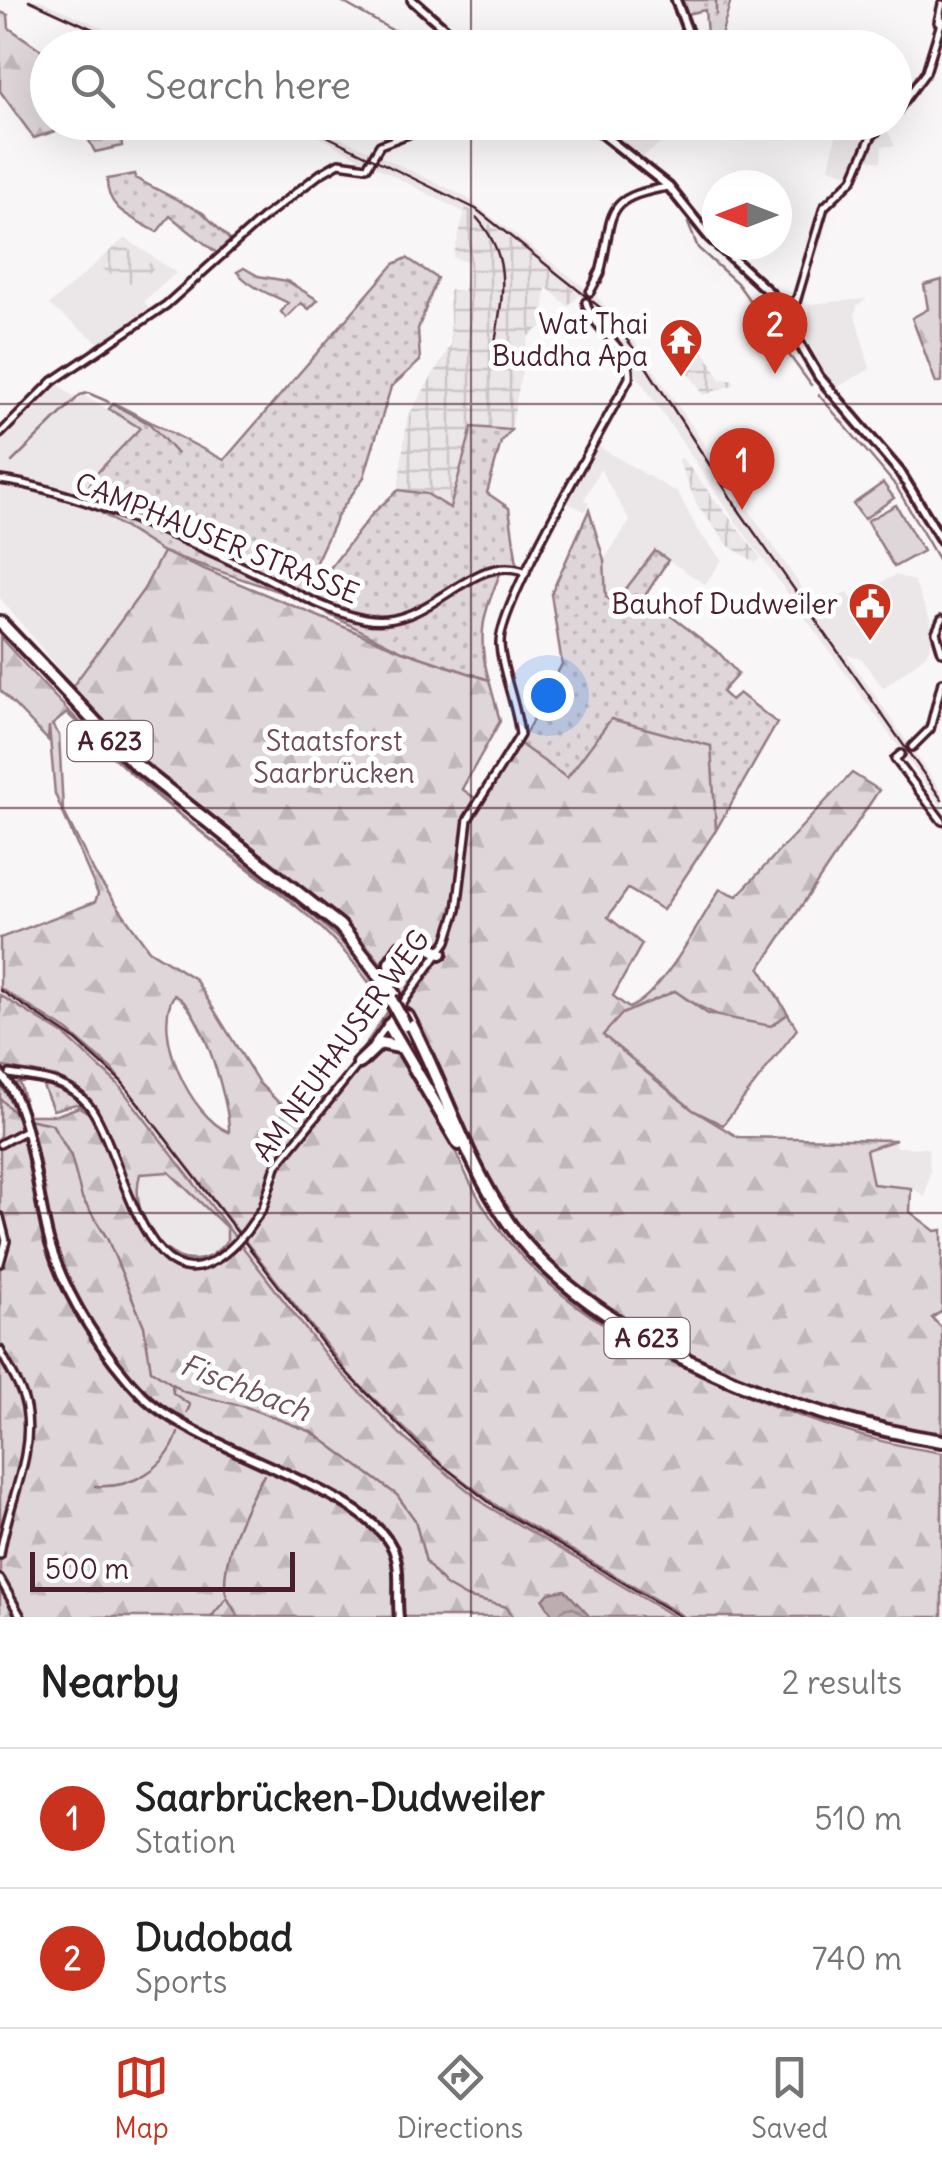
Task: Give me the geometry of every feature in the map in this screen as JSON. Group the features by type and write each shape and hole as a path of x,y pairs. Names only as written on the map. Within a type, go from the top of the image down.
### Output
{"highway":[{"name":"A 623","path":"0,626 74,714 131,768 337,930 393,995 500,1210 535,1256 577,1295 658,1343 799,1404 864,1427 942,1443"},
{"path":"393,995 389,968 401,947 423,944 441,952"},
{"name":"A 623","path":"408,1021 459,1144 485,1194 518,1243 560,1287 601,1318 702,1369 821,1419 862,1432 942,1443"},
{"path":"389,1025 459,1144"},
{"path":"359,1063 380,1042 393,1042 403,1051"}],"main road":[{"path":"412,0 447,30"},
{"path":"676,0 687,30"},
{"path":"610,140 669,186 700,226 764,284 785,308 822,378"},
{"path":"785,308 822,378 900,472 942,540"},
{"path":"9,1075 59,1270 125,1374 166,1415 338,1501 381,1534 397,1564 399,1617"}],"street":[{"path":"917,87 942,4"},
{"path":"912,93 932,59 942,20"},
{"path":"0,434 64,372 166,305 263,218 330,167 344,163 367,167 380,145 393,140"},
{"path":"785,308 796,300 824,207 853,180 870,140"},
{"path":"590,292 599,276 610,224 626,195 669,186"},
{"name":"AM NEUHAUSER WEG","path":"9,1075 65,1086 96,1113 142,1232 161,1254 180,1263 201,1264 217,1259 246,1232 263,1208 276,1166 389,1025 441,952 456,910 468,819 519,739 515,697 500,643 526,572 629,378 624,356 592,318 586,302"},
{"name":"CAMPHAUSER STRASSE","path":"0,480 44,490 179,540 338,611 375,621 418,614 492,570 526,572"},
{"path":"942,620 936,632 942,652"},
{"path":"912,747 930,729 942,682"},
{"path":"902,754 895,759 942,821"},
{"path":"0,1144 24,1122"},
{"path":"0,1216 6,1241 0,1263"},
{"path":"0,1350 19,1387 27,1421 23,1461 0,1556"},
{"path":"0,1578 21,1617"}],"shaded area":[{"path":"25,0 40,0 107,30 92,30"},
{"path":"325,140 346,140 464,196 596,296 630,335 814,606 848,592 852,599 895,575 914,581 931,622 931,645 925,656 883,688 861,658 847,655 942,793 942,807 734,519 590,306 555,272 467,208 465,213"},
{"path":"617,140 656,140 659,145 640,159"},
{"path":"835,140 892,140 895,146 882,146 881,162 858,157 852,175 829,168"},
{"path":"466,207 556,272 579,296 568,306 546,287 542,326 528,337 511,430 472,428 450,509 427,494 398,490 407,418 451,345 449,290 463,291 469,263 453,257"},
{"path":"125,238 176,273 144,301 150,310 99,343 49,305"},
{"path":"119,243 156,267 139,282 125,283 95,264"},
{"path":"867,299 857,305 855,315 870,369 834,389 803,333 809,327 808,304"},
{"path":"691,330 721,380 732,379 735,384 704,395 673,351 689,339 686,333"},
{"path":"57,383 78,401 83,395 140,428 96,474 101,509 163,552 144,589 72,685 0,598 0,441"},
{"path":"594,444 679,494 698,531 722,560 705,584 655,552 615,604 606,597 604,560 630,521 600,469 584,500 589,503 585,511 565,502"},
{"path":"682,458 761,558 756,563 729,546 697,505 678,460"},
{"path":"0,988 68,1031 112,1069 349,1375 441,1464 497,1506 685,1617 675,1617 487,1506 405,1439 330,1361 118,1084 66,1036 0,995"},
{"path":"894,1142 897,1147 928,1148 930,1170 925,1197 911,1187 874,1184 867,1150"},
{"path":"169,1172 227,1228 227,1240 215,1251 195,1258 166,1252 146,1229 139,1208 140,1173"}],"green space":[{"path":"679,0 731,0 723,30 707,30 705,10 686,14"},
{"path":"0,12 8,15 9,28 30,42 30,132 0,91"},
{"path":"89,140 121,140 122,146 95,152"},
{"path":"135,174 135,178 203,213 232,242 218,254 170,216 157,232 123,212 111,198 107,179"},
{"path":"407,258 437,278 418,329 420,361 391,387 364,477 339,513 315,564 327,572 373,513 398,490 427,494 450,508 472,427 511,430 501,442 487,493 509,508 517,564 503,566 487,609 483,648 489,680 402,651 292,596 163,552 81,500 96,474 140,428 109,409 114,403 224,460 394,264"},
{"path":"244,268 258,276 287,281 318,300 309,309 301,303 286,318 281,312 288,303 249,283 237,272"},
{"path":"942,280 942,381 936,383 912,318 928,309 924,285"},
{"path":"883,483 894,498 864,519 853,504"},
{"path":"896,505 923,551 894,567 867,521"},
{"path":"589,510 604,560 606,597 615,603 655,551 668,560 645,596 719,653 738,674 722,692 731,700 739,693 777,723 716,830 710,746 566,779 520,744 562,664 551,594"},
{"name":"Staatsforst Saarbrücken","path":"163,552 402,651 489,680 500,721 462,789 479,801 520,744 567,778 611,719 711,746 716,830 663,910 628,889 608,917 642,944 613,996 629,1008 655,988 720,889 737,896 852,773 879,790 760,968 788,1014 771,1026 744,1023 709,1011 675,991 636,1064 693,1110 738,1137 896,1140 866,1150 873,1184 911,1188 910,1212 935,1231 942,1230 942,1311 932,1318 942,1328 942,1435 826,1409 700,1360 585,1292 539,1251 503,1207 485,1177 414,1018 365,943 323,905 187,800 67,694 144,589"},
{"name":"Staatsforst Saarbrücken","path":"0,637 125,766 207,836 312,914 343,944 365,970 400,1029 471,1184 493,1220 546,1281 610,1328 681,1366 828,1426 942,1453 942,1617 685,1617 497,1506 441,1464 350,1376 112,1069 68,1031 0,988 0,938 95,902 98,894 55,794 49,726 48,740 0,690","holes":["67,713 170,807 306,914 368,981 388,1011 331,1096 279,1103 259,1083 195,979 149,950 95,874 63,810 59,735 52,725","174,995 184,1003 204,1035 219,1079 229,1132 201,1110 179,1072 168,1030 168,1011"]},
{"path":"675,991 708,1014 771,1026 788,1014 797,1029 723,1125 693,1110 603,1035 622,1014"},
{"path":"0,995 66,1036 118,1084 330,1361 405,1439 487,1506 675,1617 590,1617 575,1605 544,1600 554,1617 0,1617 0,1084 19,1115 57,1115 79,1107 89,1113 97,1108 57,1077 3,1067 0,1072","holes":["169,1172 227,1228 227,1240 211,1255 194,1260 178,1257 150,1232 138,1194 140,1174"]},
{"path":"23,1079 40,1081 19,1082 24,1099 18,1100 13,1086"},
{"path":"41,1081 68,1092 91,1112 76,1104 53,1110"}],"water":[{"path":"565,1590 590,1617 554,1617 543,1600 549,1593"}],"waterway":[{"path":"339,0 393,30"},
{"path":"716,0 716,14"},
{"path":"688,223 698,248 737,283 811,385"},
{"path":"12,462 80,395 88,393 109,402"},
{"path":"819,395 896,486 942,566"},
{"path":"114,405 150,424 177,454"},
{"name":"Fischbach","path":"0,1098 18,1117 52,1124 71,1156 82,1198 107,1238 144,1326 151,1370 184,1392 246,1407 312,1432 397,1495 415,1520 426,1562 445,1585 466,1597 507,1607 513,1617"},
{"path":"172,1384 173,1393 190,1405 187,1412"},
{"path":"95,1486 121,1484 146,1474 165,1457 178,1433"},
{"path":"238,1617 225,1592 228,1559 243,1515 264,1475"},
{"path":"308,1481 377,1519"},
{"path":"211,1617 226,1599"}],"railway":[{"path":"29,0 95,30"},
{"path":"335,140 476,209 602,309 636,351 740,512 942,800"},
{"path":"477,218 489,235 501,268 493,359"},
{"path":"0,990 76,1040 122,1082 339,1365 422,1449 495,1507 681,1617"}],"place":[{"name":"Dudobad","path":"775,374"},
{"name":"Wat Thai Buddha Apa","path":"681,378"},
{"name":"Saarbrücken-Dudweiler","path":"742,510"},
{"name":"Bauhof Dudweiler","path":"870,642"}]}
